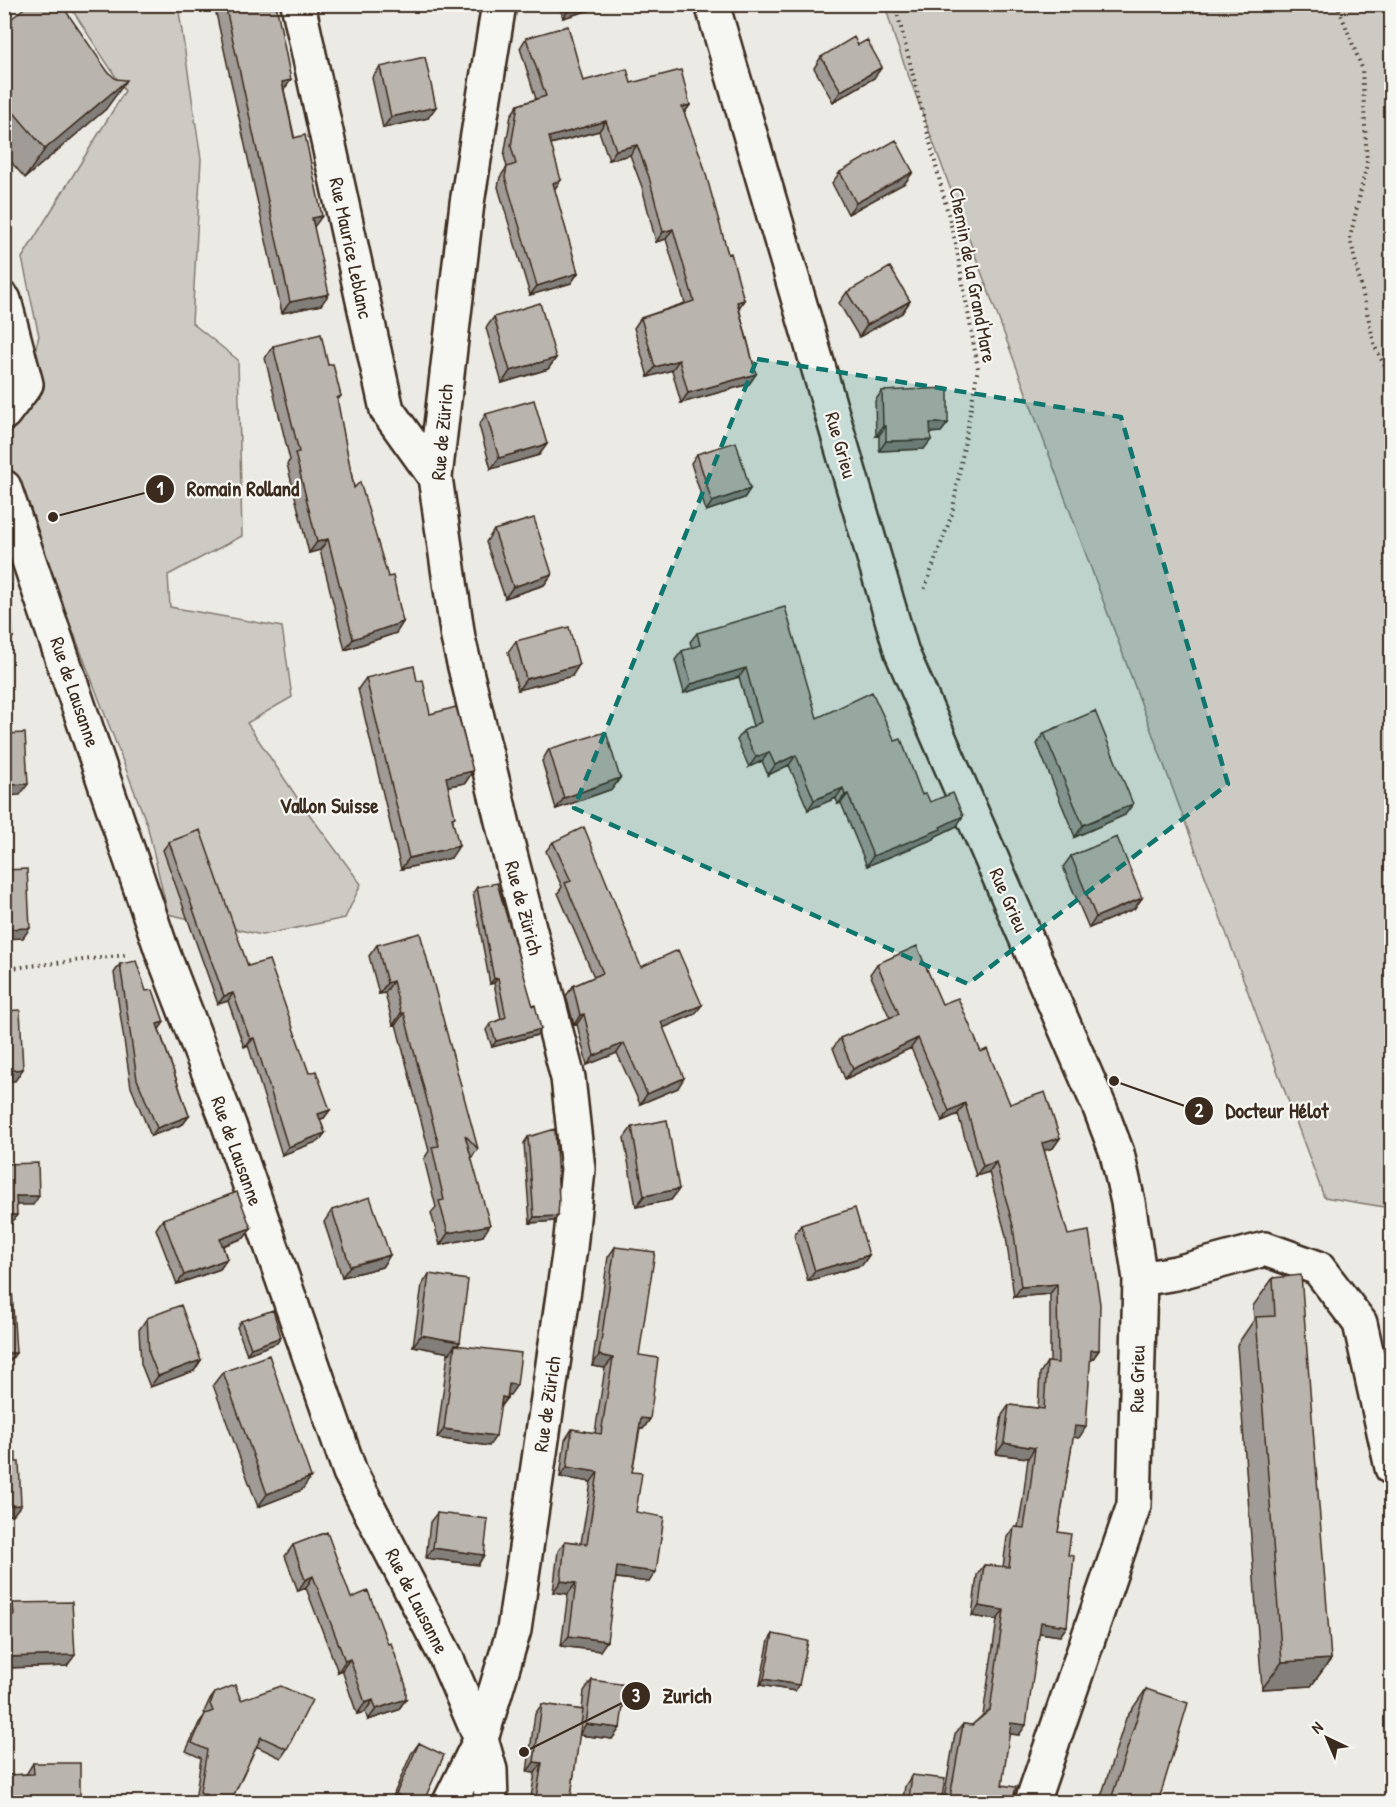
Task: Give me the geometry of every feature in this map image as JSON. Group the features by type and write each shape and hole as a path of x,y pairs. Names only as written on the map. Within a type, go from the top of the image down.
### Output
{"street":[{"name":"Rue Maurice Leblanc","path":"298,4 387,410 435,477"},
{"name":"Rue de Zürich","path":"450,1803 481,1739 514,1630 570,1248 578,1169 568,1078 510,855 458,638 435,477 467,203 499,4"},
{"name":"Rue Grieu","path":"712,4 902,653 1100,1108 1117,1153 1128,1202 1140,1279 1134,1505 1032,1803"},
{"path":"4,300 26,384 4,413"},
{"name":"Rue de Lausanne","path":"4,487 162,951 229,1125 350,1472 445,1655 481,1739 490,1770 491,1803"},
{"path":"1140,1279 1176,1273 1265,1250 1318,1268 1360,1323 1392,1468"}],"path":[{"name":"Chemin de la Grand'Mare","path":"896,4 956,245 978,368 951,514 921,600"},
{"path":"1336,4 1362,68 1367,164 1350,238 1375,346 1392,380"},
{"path":"4,969 162,951"}],"highlighted area":[{"path":"757,359 1121,417 1228,784 968,984 574,808"}],"shaded area":[{"path":"69,5 178,5 201,159 192,323 238,360 242,536 168,575 170,607 282,627 292,697 247,723 298,799 361,884 345,918 262,935 168,914 147,824 5,454 39,336 22,258 125,91"},
{"path":"885,5 1391,5 1391,1208 1324,1197 895,39"}],"building":[{"path":"29,4 61,4 108,72 116,79 127,80 45,149 4,101 4,25"},
{"path":"225,4 276,4 291,80 282,82 294,138 305,135 322,216 312,218 329,294 290,302"},
{"path":"568,26 583,81 627,69 631,83 681,70 690,105 682,107 702,160 728,254 731,253 744,300 737,302 756,374 688,393 679,360 655,367 641,318 694,301 673,229 663,232 649,177 637,145 616,150 606,121 549,137 561,180 553,183 578,273 537,286 505,177 507,167 516,164 511,146 518,105 546,96 526,38"},
{"path":"854,37 858,45 867,40 882,67 841,91 821,57"},
{"path":"425,57 436,107 391,117 380,67"},
{"path":"896,140 913,172 856,203 840,172"},
{"path":"890,267 910,301 867,325 847,292"},
{"path":"540,303 556,358 510,371 494,317"},
{"path":"321,334 328,365 333,364 341,396 337,398 354,488 360,482 388,577 393,576 403,622 353,639 328,539 317,542 295,453 299,452 273,346"},
{"path":"948,388 948,423 930,423 931,440 886,441 882,391"},
{"path":"534,400 547,444 499,458 486,414"},
{"path":"736,442 750,489 712,502 697,454"},
{"path":"534,518 552,574 513,587 494,530"},
{"path":"4,585 11,585 13,637 4,637"},
{"path":"785,607 817,718 872,692 895,741 901,739 922,795 926,793 930,802 953,793 963,816 940,827 941,829 873,856 848,794 845,795 843,788 814,800 796,755 775,765 769,752 756,757 743,731 761,722 746,668 691,684 682,651 700,645 697,633"},
{"path":"569,627 579,665 526,679 516,641"},
{"path":"414,666 417,681 423,680 430,714 456,707 473,771 446,777 459,846 409,858 366,678"},
{"path":"1095,711 1133,804 1083,825 1044,733"},
{"path":"606,732 620,778 564,798 549,749"},
{"path":"25,733 28,784 4,785 4,734"},
{"path":"584,827 641,967 678,950 702,1005 661,1022 684,1078 647,1094 624,1043 594,1056 584,1014 580,1015 573,986 603,973 565,883 571,881 553,842"},
{"path":"200,830 248,966 269,960 309,1073 316,1071 330,1110 318,1114 325,1133 288,1147 254,1038 250,1039 233,993 224,996 169,842"},
{"path":"1117,837 1142,898 1096,917 1071,856"},
{"path":"27,869 30,928 4,929 4,870"},
{"path":"497,883 541,1029 496,1041 490,1024 506,1017 498,978 494,979 477,887"},
{"path":"420,933 478,1149 465,1135 490,1225 448,1233 439,1201 444,1200 432,1147 439,1146 404,1013 401,1013 393,981 387,983 377,945"},
{"path":"917,946 942,1004 958,998 981,1052 987,1049 1010,1104 1045,1092 1060,1138 1042,1143 1068,1235 1089,1231 1100,1304 1099,1350 1091,1350 1086,1427 1075,1426 1058,1532 1071,1534 1068,1555 1074,1556 1067,1626 1041,1622 1026,1725 1011,1723 1002,1785 1016,1787 1012,1803 949,1803 963,1724 972,1725 990,1710 1004,1610 979,1606 984,1565 1009,1567 1014,1527 1024,1528 1030,1489 1035,1448 1004,1443 1009,1405 1044,1409 1047,1362 1058,1363 1057,1284 1021,1287 1013,1226 996,1162 983,1166 965,1103 949,1111 918,1038 853,1069 840,1038 899,1014 877,964"},
{"path":"136,961 146,991 153,990 164,1022 157,1024 189,1116 157,1128 137,1079 120,964"},
{"path":"20,1010 23,1069 4,1071 4,1011"},
{"path":"667,1120 679,1189 644,1196 632,1127"},
{"path":"555,1129 558,1216 534,1217 528,1137"},
{"path":"38,1163 39,1196 16,1196 17,1215 4,1215 4,1164"},
{"path":"237,1192 251,1228 220,1239 227,1259 184,1275 163,1219"},
{"path":"370,1197 390,1255 350,1266 332,1210"},
{"path":"855,1208 869,1255 815,1271 801,1225"},
{"path":"615,1247 655,1252 639,1355 658,1358 650,1419 641,1418 632,1472 642,1473 636,1512 664,1517 656,1572 617,1567 607,1641 569,1636 576,1583 561,1581 565,1541 587,1544 598,1472 567,1467 572,1429 601,1434 613,1358 599,1355"},
{"path":"429,1274 468,1280 460,1342 421,1335"},
{"path":"4,1275 11,1275 16,1353 4,1353"},
{"path":"1301,1275 1331,1659 1282,1662 1256,1317 1275,1316 1273,1278"},
{"path":"181,1305 201,1360 158,1376 149,1353 147,1318"},
{"path":"273,1310 281,1337 251,1348 241,1321"},
{"path":"455,1345 521,1353 517,1385 509,1384 507,1398 502,1397 496,1436 444,1429"},
{"path":"269,1355 311,1477 267,1494 223,1372"},
{"path":"16,1452 16,1462 19,1462 21,1505 4,1506 4,1453"},
{"path":"437,1513 488,1519 484,1555 433,1548"},
{"path":"327,1532 351,1598 368,1591 388,1644 391,1643 406,1686 406,1699 376,1709 373,1700 365,1703 350,1659 345,1661 313,1576 305,1580 293,1545"},
{"path":"72,1602 75,1655 4,1657 4,1615 14,1615 13,1603"},
{"path":"773,1634 808,1641 799,1685 764,1679"},
{"path":"592,1680 626,1685 620,1728 586,1724"},
{"path":"235,1685 241,1700 281,1686 312,1700 287,1749 261,1737 230,1803 222,1803 200,1792 207,1750 192,1743 205,1714 213,1711 210,1704 215,1693"},
{"path":"1146,1689 1188,1703 1158,1803 1110,1803"},
{"path":"542,1704 583,1710 570,1803 535,1803 542,1763 534,1762"},
{"path":"419,1743 444,1755 423,1803 416,1803 396,1794"},
{"path":"33,1763 80,1763 80,1799 61,1799 62,1803 5,1803 5,1775 34,1774"},
{"path":"912,1775 945,1779 941,1803 883,1803 884,1795 909,1799"}],"place":[{"name":"Romain Rolland","path":"53,517"},
{"name":"Docteur Hélot","path":"1114,1081"},
{"name":"Zurich","path":"524,1752"}],"district":[{"name":"Vallon Suisse","path":"329,806"}]}
